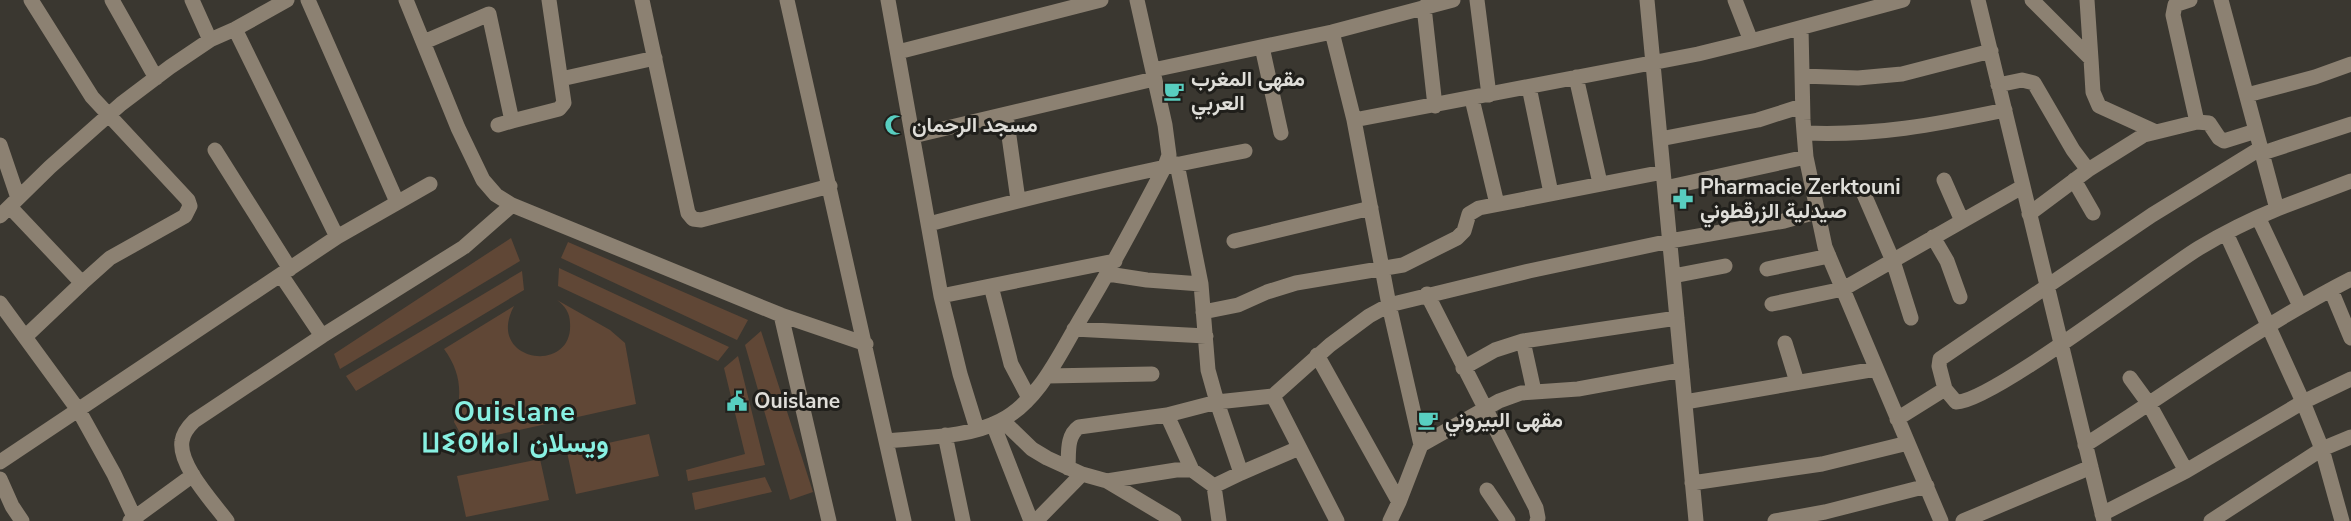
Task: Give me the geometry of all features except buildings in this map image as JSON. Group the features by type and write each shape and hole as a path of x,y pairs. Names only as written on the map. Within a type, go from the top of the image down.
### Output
{"street":[{"path":"25,337 110,258 185,216 189,211 188,200 92,97 31,0"},
{"path":"112,0 156,78"},
{"path":"192,0 210,40"},
{"path":"9,207 109,115 156,78 210,40 287,0"},
{"path":"308,0 397,202"},
{"path":"406,0 458,128 483,180 496,195 512,205 781,315 866,344"},
{"path":"424,42 490,7 505,123 560,109 564,103 549,0"},
{"path":"642,0 688,213 693,219 700,220 830,186"},
{"path":"787,0 888,441 904,521"},
{"path":"888,0 941,296 965,394 977,429"},
{"path":"898,52 1101,0"},
{"path":"1140,0 1171,165 1201,284 1208,370 1242,473"},
{"path":"913,136 1006,115 1153,75 1453,0"},
{"path":"1477,0 1488,95"},
{"path":"1647,0 1696,521"},
{"path":"1735,0 1751,41"},
{"path":"1354,120 1653,63 1801,27 1847,6 1903,0"},
{"path":"2032,0 2091,59"},
{"path":"2087,0 2093,92 2099,106 2154,131"},
{"path":"2190,0 2175,5 2173,11 2197,122"},
{"path":"2221,0 2277,209"},
{"path":"1982,2 1998,85 2103,518 2303,402 2351,379"},
{"path":"1424,7 1435,106"},
{"path":"1801,27 1802,106 1806,158 1816,212 1829,256 1941,521"},
{"path":"235,29 337,237"},
{"path":"1332,32 1354,120 1389,305 1421,445 1390,521"},
{"path":"1262,47 1281,133"},
{"path":"1802,76 1867,78 1902,74 1991,51"},
{"path":"561,79 655,58"},
{"path":"2247,95 2315,78 2351,64"},
{"path":"1576,77 1600,183"},
{"path":"1998,85 2022,80 2034,83 2073,150 2088,170"},
{"path":"1529,87 1551,193"},
{"path":"1472,99 1497,204"},
{"path":"1660,139 1758,120 1802,106"},
{"path":"1804,133 1874,133 1933,125 2005,110"},
{"path":"1006,115 1018,200"},
{"path":"2029,214 2088,170 2134,140 2154,131 2197,122 2209,123 2219,138 2224,141 2256,131"},
{"path":"2350,185 2277,209 2226,232 2167,268 2061,345 1978,397 1956,402 1945,390 1939,366 1940,359 2182,195 2262,150 2351,124"},
{"path":"0,145 9,207 82,283"},
{"path":"215,150 322,336"},
{"path":"929,224 1018,200 1171,165 1245,151"},
{"path":"1203,312 1238,305 1296,283 1383,269 1417,260 1457,238 1464,231 1472,211 1497,204 1600,183 1664,180 1806,158"},
{"path":"888,441 977,429 998,422 1021,407 1047,376 1171,165"},
{"path":"1944,180 1962,221"},
{"path":"2074,180 2093,213"},
{"path":"0,462 337,237 430,184"},
{"path":"1772,304 1843,289 2022,187"},
{"path":"1863,192 1893,261 1911,318"},
{"path":"227,521 193,475 183,457 182,442 185,431 194,421 322,336 464,247 512,205"},
{"path":"1234,241 1371,208"},
{"path":"1046,518 1075,471 1070,442 1073,431 1079,427 1167,415 1217,402 1273,396 1317,355 1369,316 1389,305 1427,294 1670,240 1751,228 1816,212"},
{"path":"2258,217 2300,306"},
{"path":"2226,232 2322,449 2342,521"},
{"path":"1933,237 1947,261 1960,297"},
{"path":"1767,269 1829,256"},
{"path":"1673,276 1725,266"},
{"path":"941,296 1111,267 1147,280 1201,284"},
{"path":"2085,445 2203,366 2300,306 2351,279"},
{"path":"991,286 1011,364 1029,398"},
{"path":"2331,290 2351,338"},
{"path":"1427,294 1536,508 1537,521"},
{"path":"0,303 79,411 114,474 133,520 193,475"},
{"path":"781,315 829,521"},
{"path":"1464,368 1495,350 1523,341 1677,318"},
{"path":"1074,329 1206,336"},
{"path":"1523,341 1534,391"},
{"path":"1785,343 1797,382"},
{"path":"1317,355 1399,502"},
{"path":"1685,402 1876,369"},
{"path":"1421,445 1510,396 1534,391 1598,386 1682,370"},
{"path":"1047,376 1152,374"},
{"path":"2130,378 2149,404 2186,471"},
{"path":"1896,419 1945,390"},
{"path":"1273,396 1337,521"},
{"path":"1167,415 1192,470 1214,486 1219,521"},
{"path":"998,422 1032,449 1075,471 1107,482 1174,521"},
{"path":"998,422 1031,521"},
{"path":"945,435 963,521"},
{"path":"2211,521 2322,449 2351,437"},
{"path":"1692,483 1822,464 1908,443"},
{"path":"1214,486 1299,448"},
{"path":"1963,521 2091,467"},
{"path":"1107,482 1176,470 1192,470"},
{"path":"0,479 12,506 22,521"},
{"path":"1774,521 1825,512 1927,486"},
{"path":"1487,490 1508,521"}],"shaded area":[{"path":"511,238 520,261 340,369 334,354"},
{"path":"568,242 748,320 737,340 561,258"},
{"path":"559,268 729,347 718,361 558,286"},
{"path":"522,271 524,290 356,391 346,376"},
{"path":"557,300 610,330 625,343 636,404 465,442 454,422 459,402 457,375 444,349 514,306 508,325 511,340 520,350 532,355 546,356 559,351 568,340 570,323 566,310"},
{"path":"761,331 813,492 790,500 745,345"},
{"path":"738,356 765,465 688,481 686,470 745,454 724,368"},
{"path":"649,434 659,476 576,494 567,452"},
{"path":"540,459 549,500 466,517 457,476"},
{"path":"765,477 772,492 695,510 692,493"}],"place":[{"name":"مقهى المغرب العربي","path":"1174,91"},
{"name":"مسجد الرحمان","path":"895,125"},
{"name":"Pharmacie Zerktouni صيدلية الزرقطوني","path":"1683,199"},
{"name":"Ouislane","path":"737,401"},
{"name":"مقهى البيروني","path":"1428,420"}],"district":[{"name":"Ouislane ⵡⵉⵙⵍⴰⵏ ويسلان","path":"515,428"}]}
